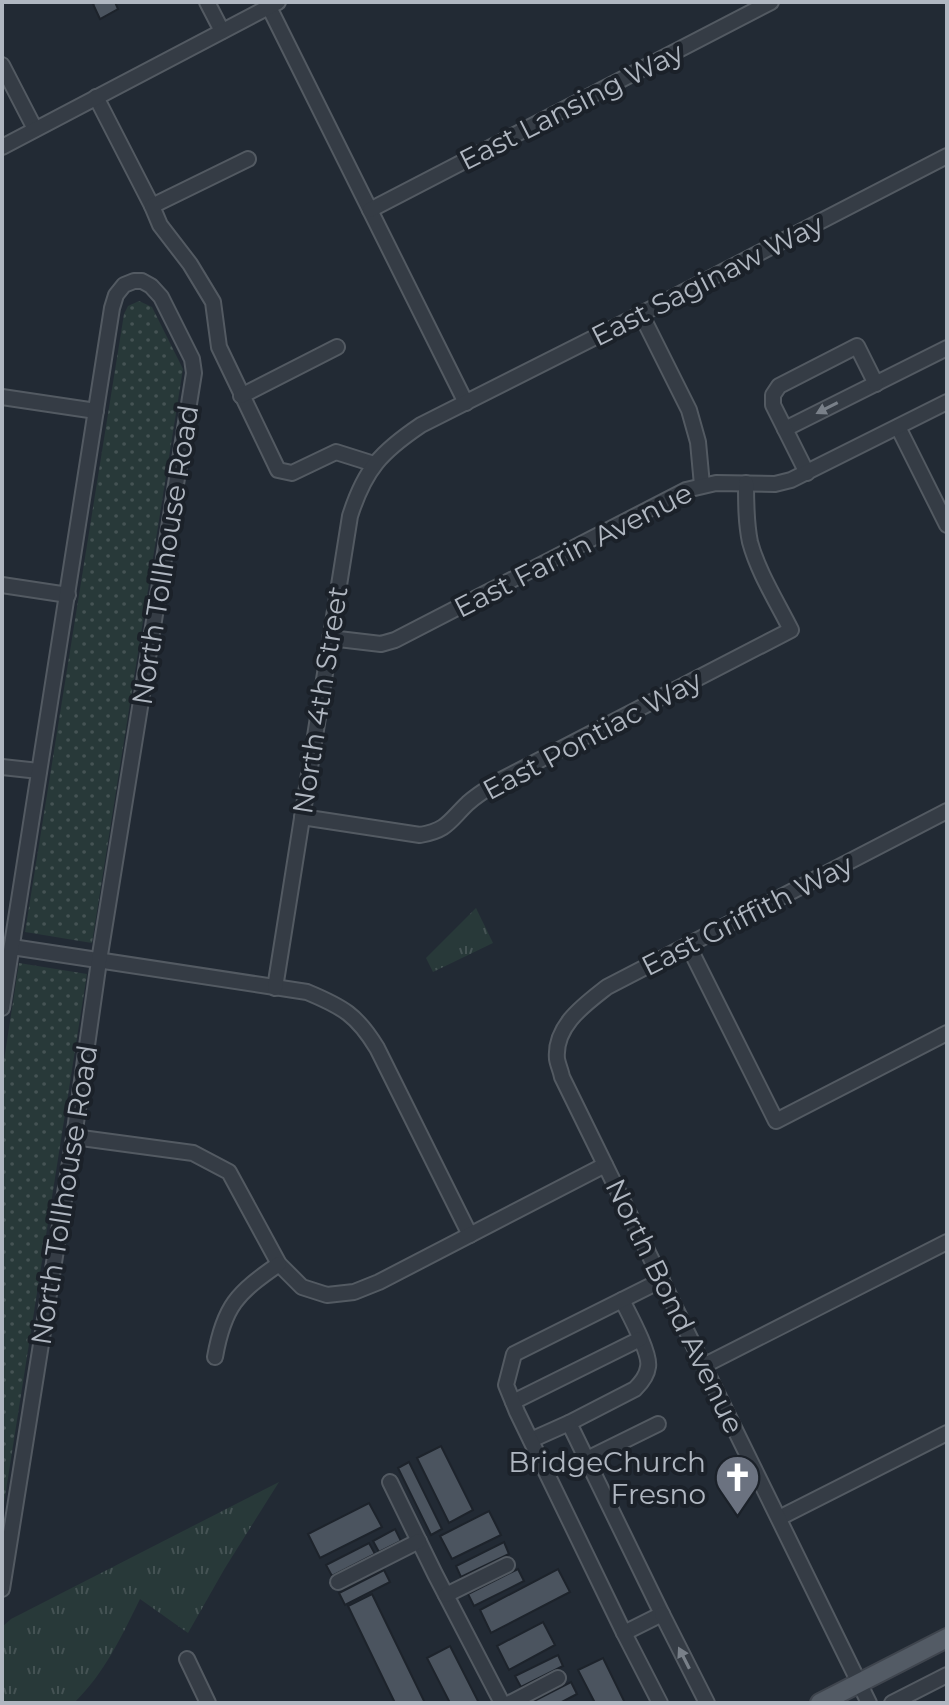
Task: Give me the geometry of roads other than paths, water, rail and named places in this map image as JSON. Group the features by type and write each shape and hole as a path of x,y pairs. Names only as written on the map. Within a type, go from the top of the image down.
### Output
{"main road":[{"path":"820,1703 947,1638"}],"street":[{"path":"207,2 222,31"},
{"name":"East Lansing Way","path":"370,210 771,2"},
{"path":"2,147 274,4 370,210 466,403"},
{"path":"2,65 35,129"},
{"path":"96,97 160,225 190,264 213,302 219,347 278,470 292,473 336,452 374,464"},
{"name":"East Saginaw Way","path":"466,403 947,156"},
{"path":"152,206 248,159"},
{"name":"North Tollhouse Road","path":"2,1008 112,308 116,295 124,285 142,281 161,297 192,359 194,373 2,1589"},
{"path":"641,314 689,410 698,442 702,485"},
{"path":"807,473 773,405 773,395 779,386 857,346 876,384"},
{"path":"241,396 337,347"},
{"path":"785,429 947,348"},
{"path":"2,397 96,411"},
{"name":"East Farrin Avenue","path":"330,638 366,644 395,640 686,490 716,483 775,484 791,480 947,402"},
{"name":"North 4th Street","path":"275,988 350,516 358,489 374,464 395,443 421,425 466,403"},
{"path":"898,427 947,525"},
{"name":"East Pontiac Way","path":"302,817 420,835 433,833 446,827 469,803 501,780 791,630 750,541 746,483"},
{"path":"2,585 68,595"},
{"path":"2,767 39,771"},
{"name":"East Griffith Way","path":"560,1035 577,1011 607,987 947,811"},
{"path":"688,945 776,1121 947,1033"},
{"path":"12,947 307,992 336,1004 366,1029 470,1235"},
{"name":"North Bond Avenue","path":"560,1035 557,1057 562,1077 869,1703"},
{"path":"74,1137 193,1153 229,1172 279,1264 302,1287 327,1295 354,1292 379,1282 605,1165"},
{"path":"705,1365 947,1242"},
{"path":"215,1357 219,1331 238,1296 279,1264"},
{"path":"660,1703 506,1385 514,1354 662,1280"},
{"path":"531,1440 635,1389 642,1382 648,1357 622,1300"},
{"path":"513,1402 640,1339"},
{"path":"569,1423 707,1703"},
{"path":"587,1459 658,1424"},
{"path":"779,1518 947,1433"},
{"path":"390,1482 502,1703"},
{"path":"338,1582 419,1541"},
{"path":"446,1595 507,1565"},
{"path":"624,1633 662,1614"},
{"path":"187,1659 208,1703"},
{"path":"892,1703 947,1675"},
{"path":"510,1703 558,1678"}],"place":[{"name":"BridgeChurch Fresno","path":"737,1517"}]}
